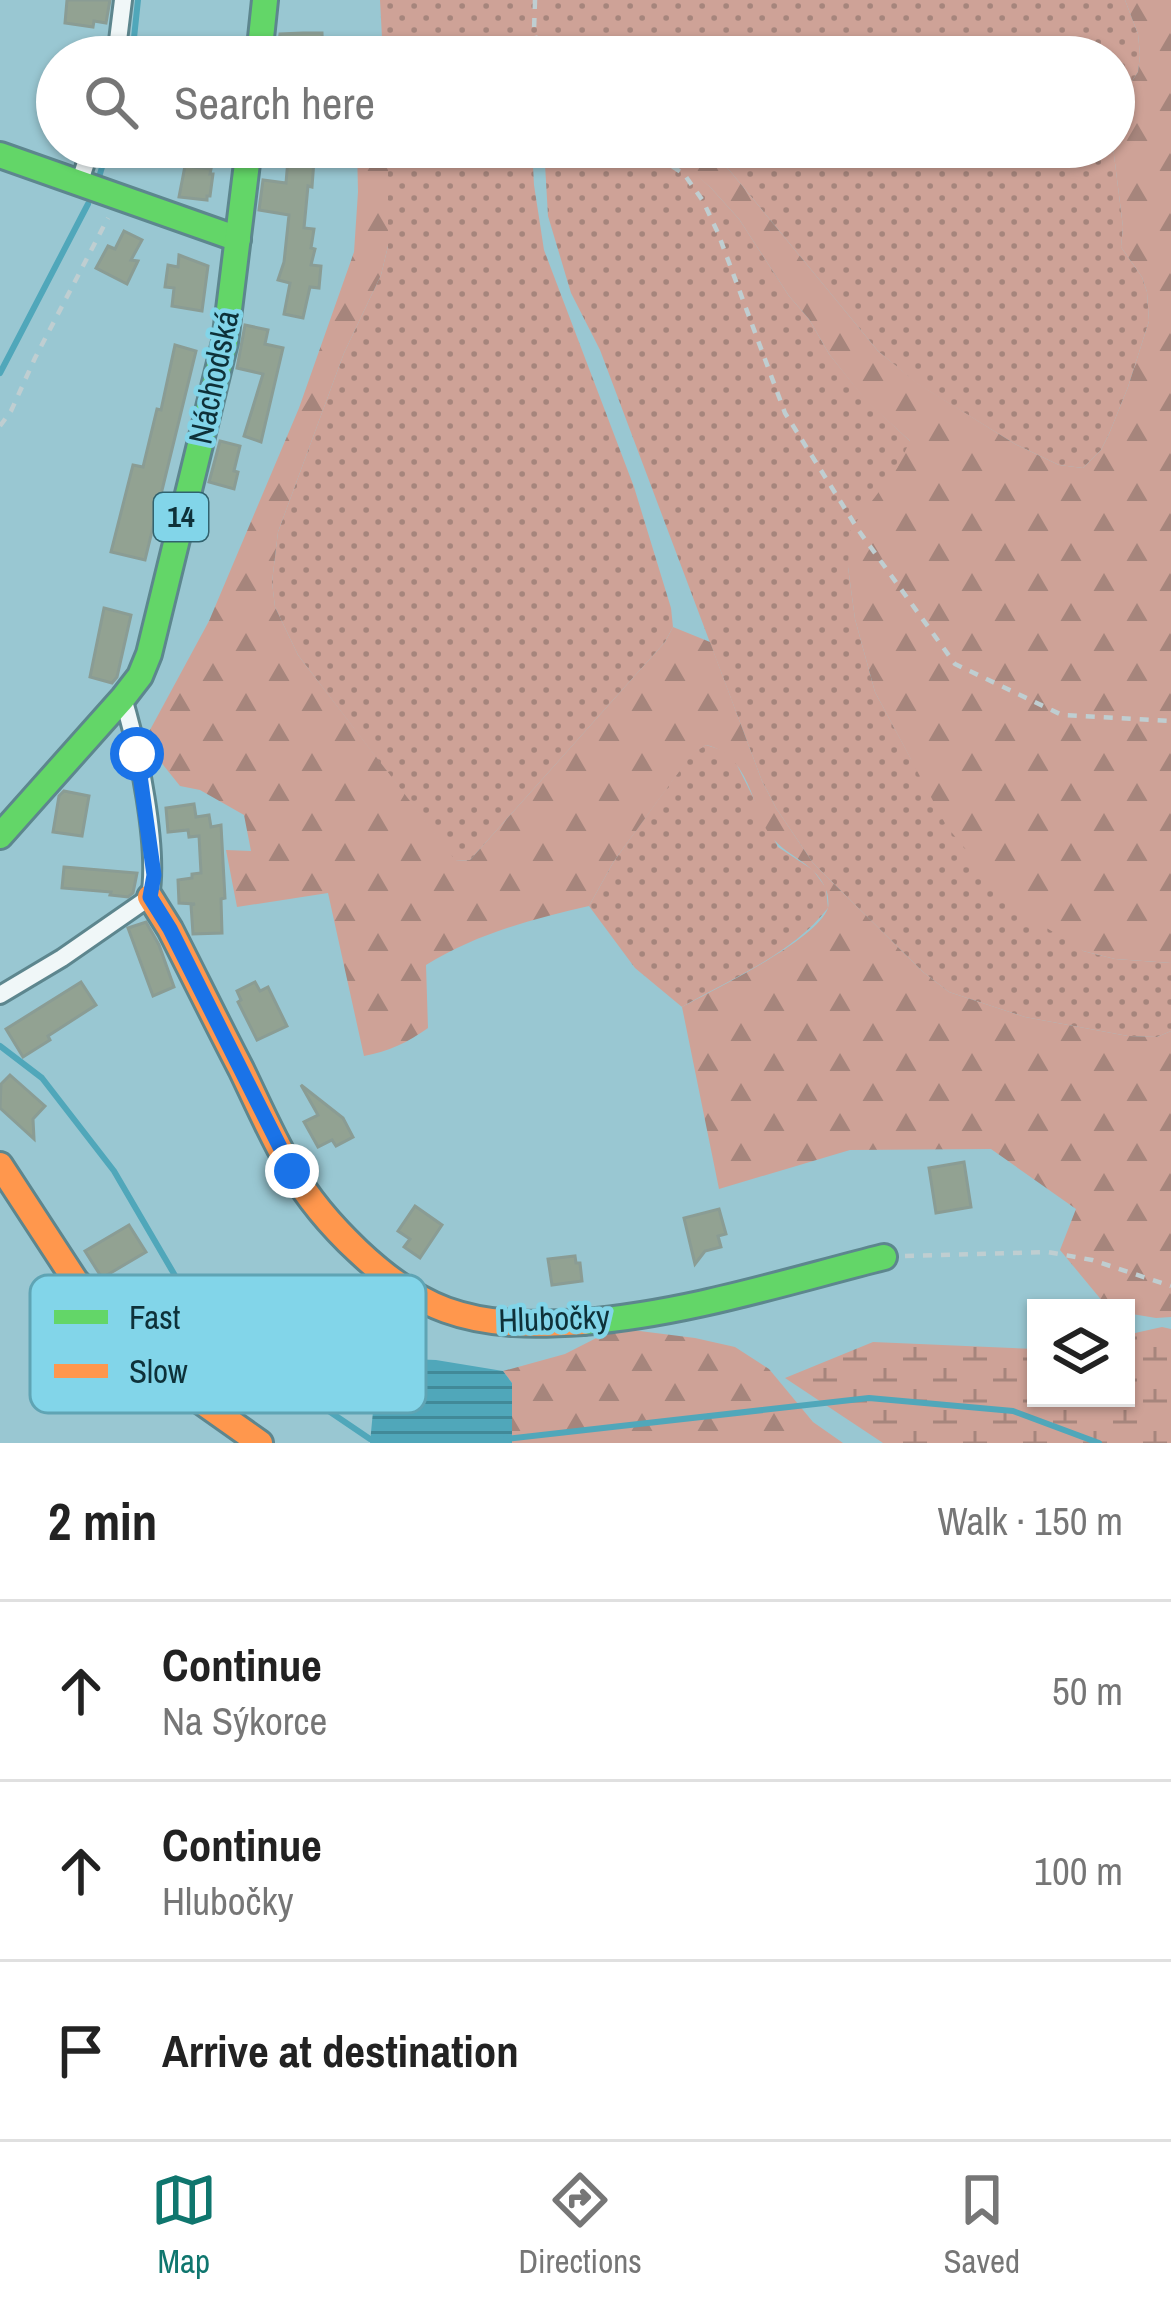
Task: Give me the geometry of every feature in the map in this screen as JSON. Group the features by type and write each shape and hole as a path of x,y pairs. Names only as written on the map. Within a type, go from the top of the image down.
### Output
{"street":[{"path":"119,36 123,0"},
{"path":"261,36 265,0"},
{"path":"0,155 36,167"},
{"path":"40,168 238,239"},
{"path":"80,181 85,168"},
{"name":"Náchodská","path":"0,836 123,698 149,654 225,342 246,168"},
{"path":"0,995 150,897 154,875 149,832 123,698"},
{"name":"Hlubočky","path":"150,897 292,1171 313,1200 387,1275"},
{"path":"0,1165 72,1275"},
{"name":"Hlubočky","path":"426,1300 485,1322 602,1321 884,1257"},
{"path":"218,1413 260,1443"}],"path":[{"path":"535,0 535,36"},
{"path":"675,168 703,201 718,233 785,413 859,532 955,664 1062,715 1171,721"},
{"path":"0,426 118,199"},
{"path":"884,1257 1048,1252 1092,1260 1171,1286"}],"green space":[{"path":"380,0 1125,0 1138,34 1140,55 1135,76 1135,36 382,36"},
{"path":"1125,0 1171,0 1171,963 1115,959 1083,951 1034,920 1000,890 947,827 875,692 855,619 848,567 850,530 897,468 910,441 866,401 739,219 688,168 730,171 878,351 917,383 1015,444 1059,465 1083,468 1109,434 1149,321 1142,277 1121,247 1116,168 1135,168 1138,34"},
{"path":"357,168 388,168 388,246 381,275 344,353 278,532 272,582 275,607 298,655 456,861 470,860 665,642 673,627 710,642 776,808 813,863 923,972 949,992 1025,1017 1128,1036 1157,1037 1171,1031 1171,1317 1135,1314 1135,1299 1101,1299 1060,1250 1076,1209 991,1149 850,1150 719,1189 682,1007 805,935 820,921 828,904 820,879 770,834 744,775 719,749 706,745 692,754 614,861 589,906 505,929 426,965 428,1028 382,1052 364,1056 328,893 237,907 226,850 251,851 244,815 200,790 180,786 144,741 209,621 299,408 354,252"},
{"path":"388,168 533,168 544,250 634,487 671,608 673,627 665,642 470,860 455,861 298,655 275,607 272,582 278,532 344,353 381,275 388,246"},
{"path":"545,168 689,168 739,219 829,354 866,400 911,442 848,567 855,619 875,692 911,759 1083,951 1115,959 1171,963 1171,1031 1157,1037 1128,1036 1025,1017 949,992 813,863 762,781 600,350 571,293 548,216"},
{"path":"727,168 1116,168 1121,247 1142,277 1149,321 1101,450 1083,468 1059,465 1015,444 916,383 878,351"},
{"path":"706,745 733,757 778,847 813,870 826,888 828,908 779,952 682,1007 635,968 589,906 614,861 692,753"},
{"path":"616,1328 735,1347 769,1369 813,1422 843,1443 512,1443 512,1383 503,1371 565,1354"},
{"path":"1171,1329 1171,1443 883,1443 785,1378 873,1342 1027,1349 1027,1407 1135,1407 1135,1333"}],"water":[{"path":"426,1360 503,1371 512,1383 512,1443 370,1443 373,1413 426,1413"}],"building":[{"path":"67,0 110,0 106,23 94,21 93,27 65,23"},
{"path":"322,33 322,36 280,36"},
{"path":"185,168 211,169 207,200 179,197"},
{"path":"287,168 313,168 304,228 314,229 311,265 321,266 319,288 310,287 303,318 284,314 290,283 278,280 289,215 259,210 263,180 286,183"},
{"path":"124,231 142,240 131,260 138,261 127,284 96,268 108,246 115,249"},
{"path":"179,255 208,266 202,311 172,306 174,288 165,287 168,265 178,267"},
{"path":"245,325 268,330 265,344 283,348 261,442 244,436 263,374 237,368"},
{"path":"175,345 196,351 145,560 111,552 133,465 143,467 157,409 161,410"},
{"path":"220,441 240,446 234,489 209,482"},
{"path":"104,608 131,615 112,683 90,677"},
{"path":"64,791 89,796 82,836 53,832"},
{"path":"194,804 196,817 209,815 211,827 221,825 222,933 193,934 191,905 195,904 179,903 178,880 201,873 199,836 189,837 188,830 168,832 166,808"},
{"path":"64,867 137,873 133,893 128,897 62,888"},
{"path":"146,922 174,987 153,996 128,928"},
{"path":"81,982 96,1005 23,1057 6,1029"},
{"path":"255,982 260,991 268,987 287,1026 257,1040 237,991"},
{"path":"10,1075 45,1106 33,1119 34,1139 0,1108 1,1084"},
{"path":"301,1085 343,1118 353,1137 336,1146 332,1140 318,1147 304,1122 318,1115"},
{"path":"964,1162 971,1207 936,1213 929,1168"},
{"path":"415,1206 442,1225 420,1258 404,1247 410,1239 398,1231"},
{"path":"719,1209 726,1234 718,1236 721,1247 705,1251 695,1264 684,1218"},
{"path":"129,1225 146,1252 100,1275 85,1251"},
{"path":"575,1256 582,1281 552,1285 548,1259"}],"waterway":[{"path":"134,36 138,0"},
{"path":"97,184 102,168"},
{"path":"0,373 88,204"},
{"path":"0,1046 42,1078 114,1171 175,1275"},
{"path":"506,1439 869,1398 1013,1411 1099,1443"},
{"path":"332,1413 377,1439"}],"traffic: fast":[{"path":"261,36 265,0"},
{"path":"0,155 36,168"},
{"path":"37,168 238,239"},
{"path":"0,836 123,698 149,654 225,342 246,168"},
{"path":"583,1322 697,1305 884,1257"}],"traffic: slow":[{"path":"150,897 291,1169 338,1231 386,1275"},
{"path":"0,1165 72,1275"},
{"path":"426,1301 497,1322 583,1322"},
{"path":"218,1413 260,1443"}],"route":[{"path":"137,754 154,875 150,897 292,1171"}]}
